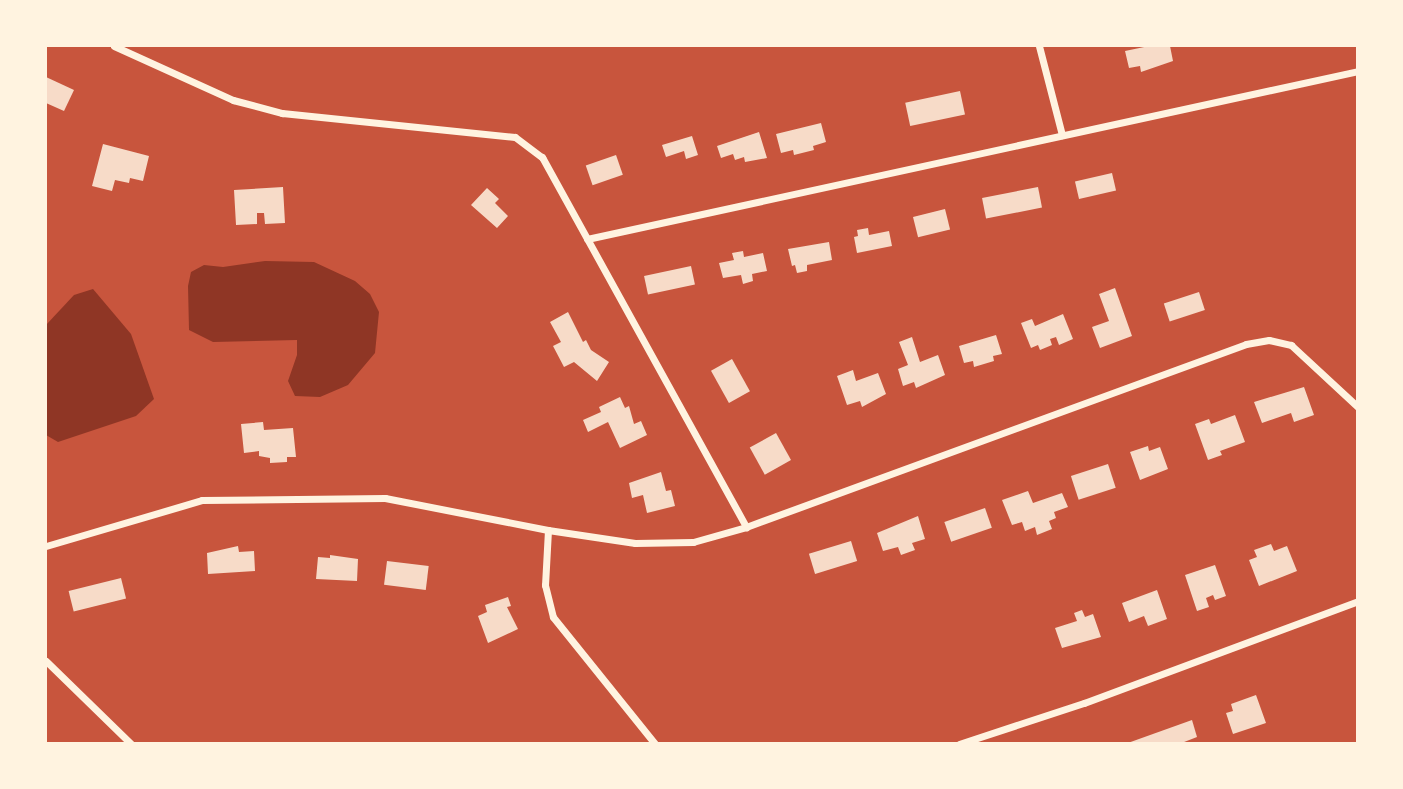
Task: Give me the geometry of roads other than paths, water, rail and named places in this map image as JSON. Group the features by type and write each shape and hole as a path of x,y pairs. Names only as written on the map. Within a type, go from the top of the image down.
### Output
{"street":[{"path":"114,46 233,100 282,113 515,137 542,157 747,527"},
{"path":"1039,46 1062,135"},
{"path":"587,239 1357,71"},
{"path":"46,546 202,500 385,498 548,530 635,543 682,542 747,527 1257,342 1269,340 1291,345 1357,407"},
{"path":"548,530 545,585 553,617 655,744"},
{"path":"960,744 1084,702 1357,601"},
{"path":"46,661 131,744"}]}
